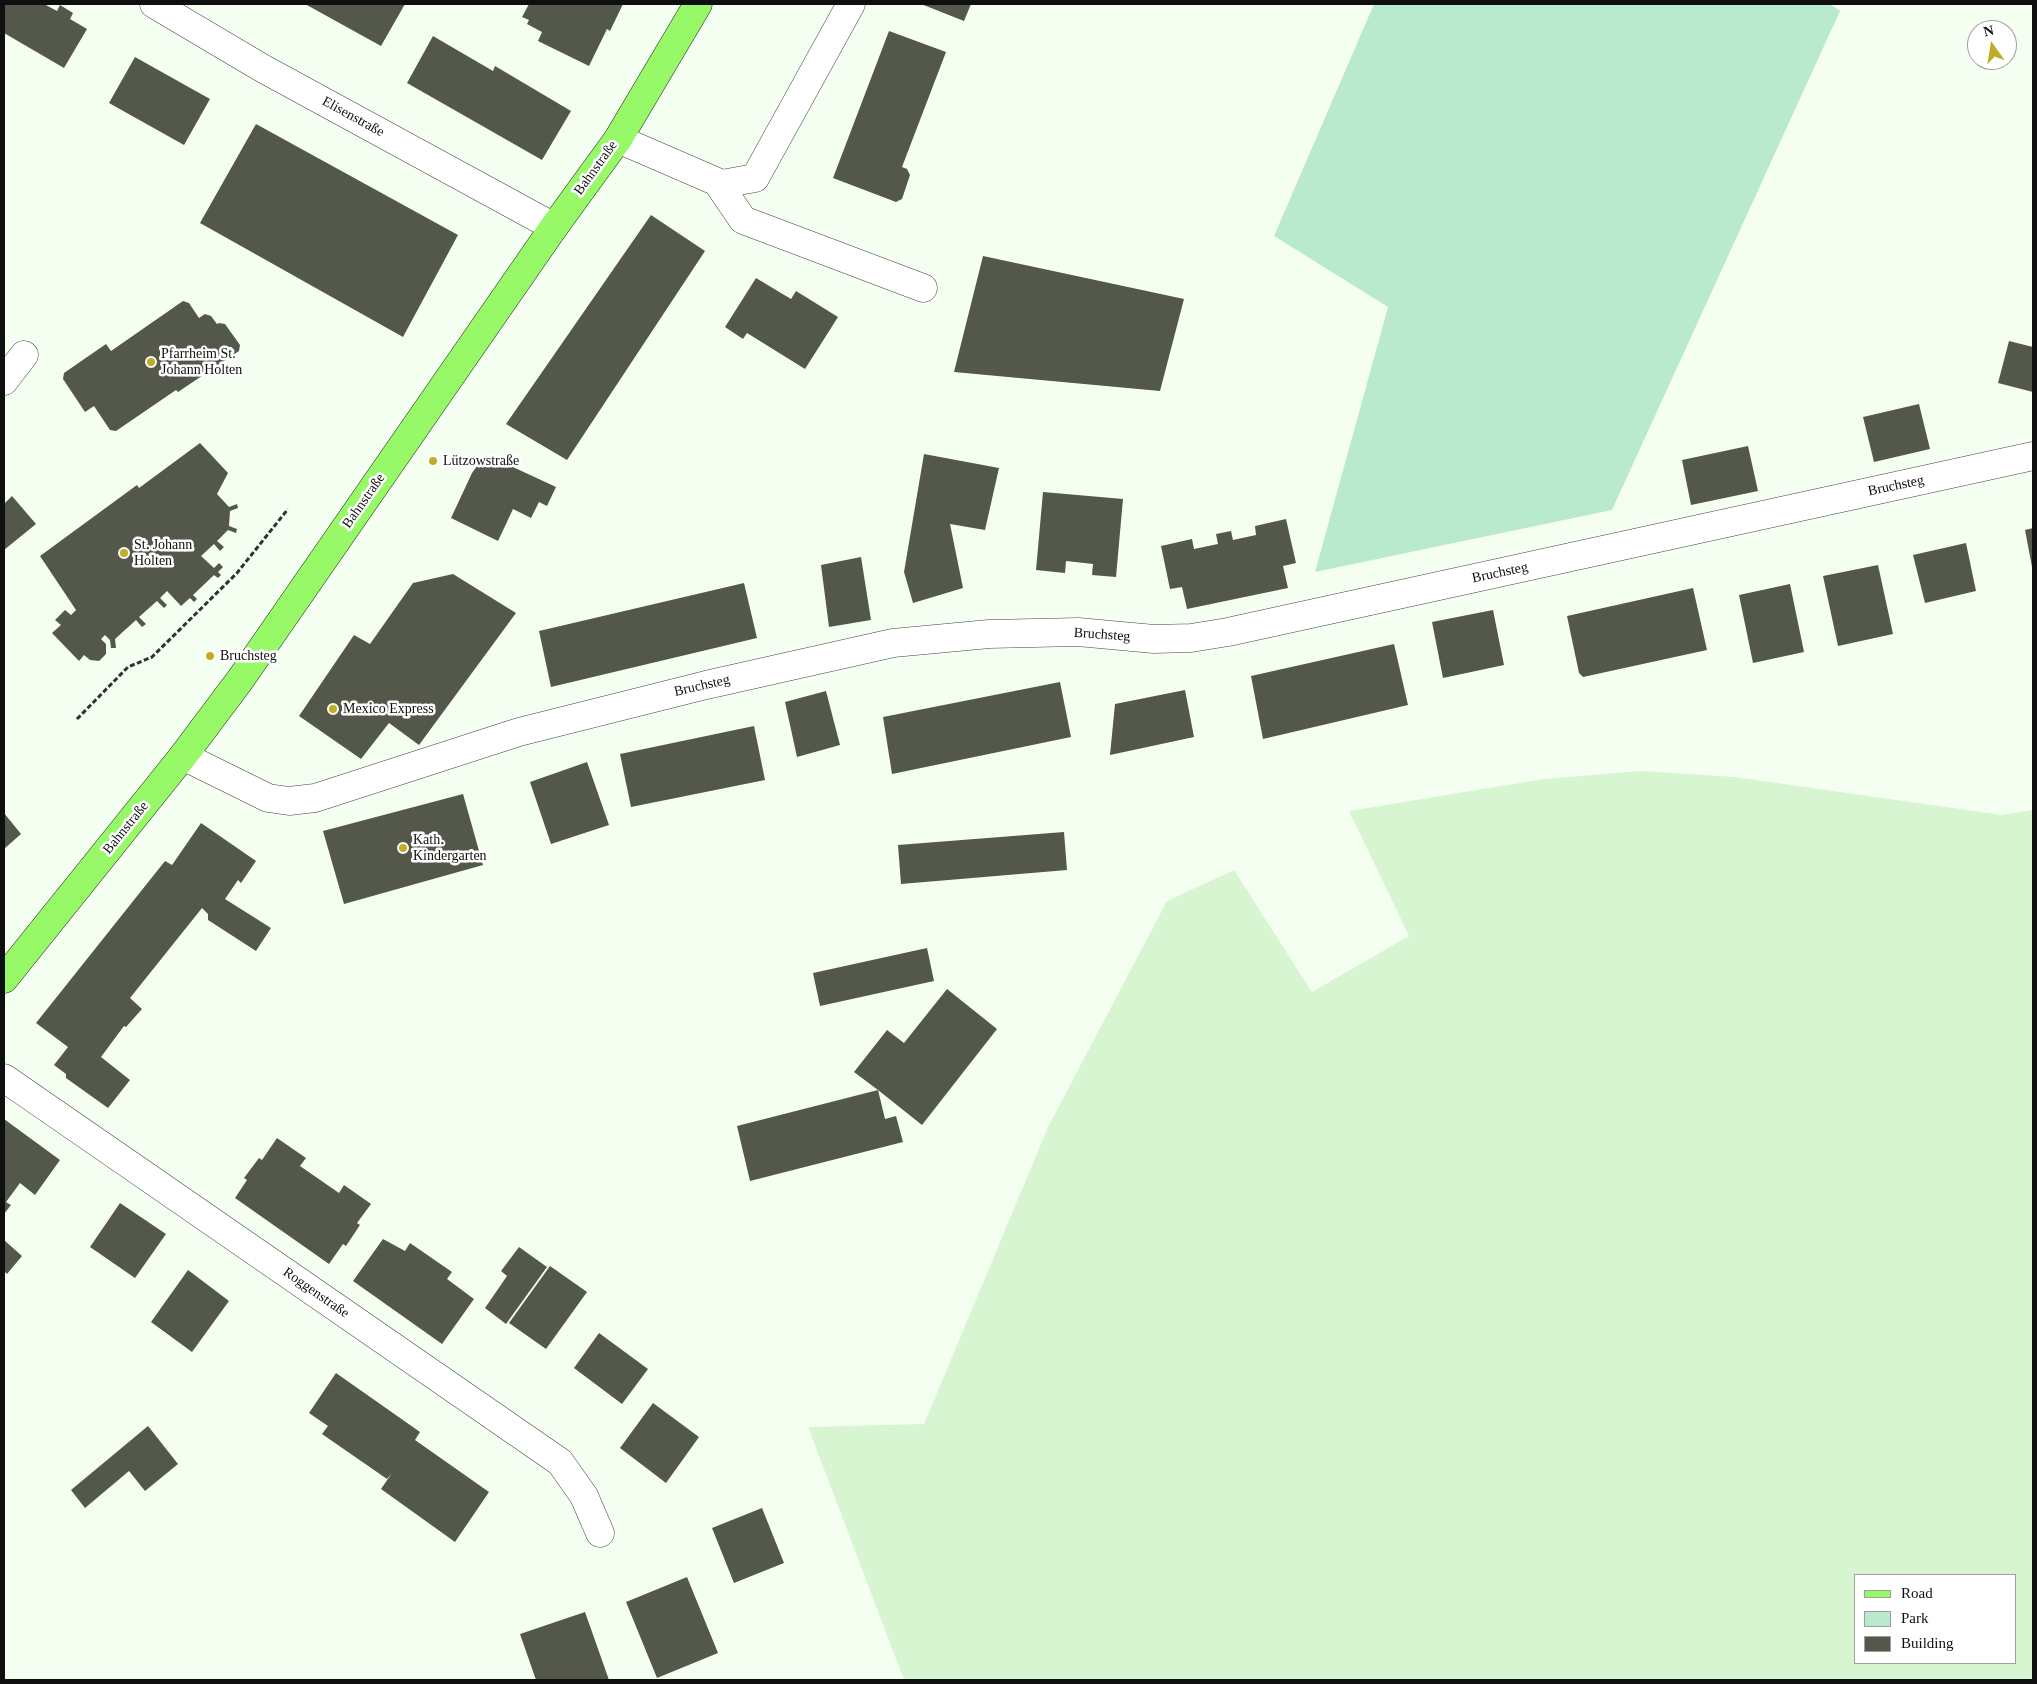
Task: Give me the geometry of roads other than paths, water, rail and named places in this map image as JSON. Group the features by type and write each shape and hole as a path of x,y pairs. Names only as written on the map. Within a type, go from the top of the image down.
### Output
{"main road":[{"name":"Bahnstraße","path":"4,978 183,756 240,680 554,227 618,139 698,4"}],"street":[{"name":"Elisenstraße","path":"154,4 262,68 554,227"},
{"path":"618,139 722,184 754,178 851,4"},
{"path":"717,182 744,220 923,288"},
{"path":"4,381 24,356"},
{"name":"Bruchsteg","path":"183,756 268,798 289,801 315,798 519,732 706,685 893,643 989,634 1078,632 1154,638 1191,638 2033,456"},
{"name":"Roggenstraße","path":"4,1078 560,1462 584,1496 600,1533"}],"place":[{"name":"Pfarrheim St. Johann Holten","path":"151,362"},
{"name":"Lützowstraße","path":"433,461"},
{"name":"St. Johann Holten","path":"124,553"},
{"name":"Bruchsteg","path":"210,656"},
{"name":"Mexico Express","path":"333,709"},
{"name":"Kath. Kindergarten","path":"403,848"}]}
